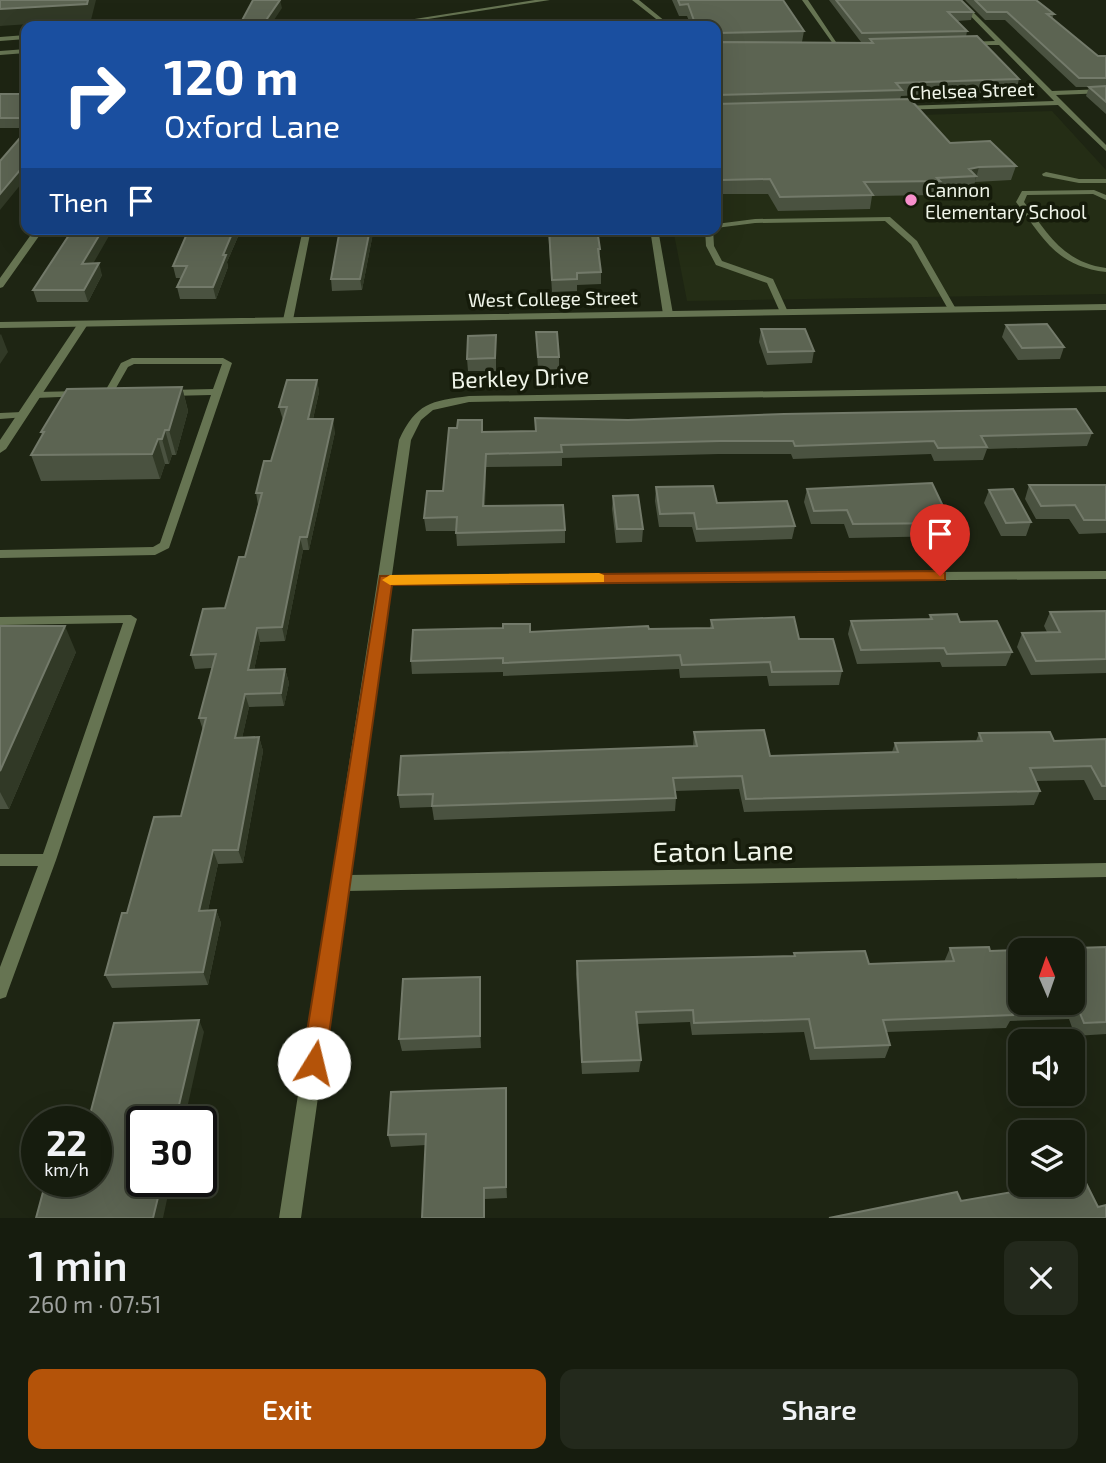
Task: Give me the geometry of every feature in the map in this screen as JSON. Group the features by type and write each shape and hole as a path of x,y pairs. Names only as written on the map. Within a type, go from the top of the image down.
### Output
{"street":[{"path":"406,21 547,0"},
{"path":"635,0 662,21"},
{"path":"805,0 838,47"},
{"path":"958,0 1106,149"},
{"path":"960,44 1000,43"},
{"path":"825,48 852,47"},
{"path":"0,53 21,51"},
{"path":"1050,93 1106,92"},
{"name":"Chelsea Street","path":"895,108 1060,103"},
{"path":"0,285 36,235"},
{"path":"288,320 306,235"},
{"path":"655,235 668,314"},
{"name":"West College Street","path":"0,325 1106,307"},
{"path":"0,449 83,324"},
{"name":"Berkley Drive","path":"290,1218 342,883 405,440 413,421 424,408 435,403 469,399 1106,389"},
{"path":"385,580 1106,575"},
{"name":"Eaton Lane","path":"342,883 1106,870"}],"lane":[{"path":"0,38 21,37"},
{"path":"1046,174 1079,181 1106,181"},
{"path":"1106,198 1094,192 1025,193 1020,202 1065,259 1085,269 1106,270"},
{"path":"721,225 754,221 887,219 914,243 952,309"},
{"path":"709,235 710,246 719,263 770,281 784,312"},
{"path":"0,554 155,551 165,545 227,363 132,362 124,365 109,393"},
{"path":"163,393 217,392"},
{"path":"36,395 122,393"},
{"path":"0,416 22,415"},
{"path":"0,621 131,619 48,860 2,980"},
{"path":"0,860 48,860"}],"shaded area":[{"name":"Cannon Elementary School","path":"1052,111 1106,170 1106,294 687,301 674,235 721,235 721,121"}],"building":[{"path":"0,0 88,0 87,4 0,9"},
{"path":"253,0 280,0 265,21 242,21"},
{"path":"678,0 783,0 804,31 721,33 721,21 694,21 688,4 680,5"},
{"path":"836,0 961,0 973,12 948,12 967,31 862,33"},
{"path":"975,0 1036,0 1054,14 1047,14 1098,56 1106,56 1106,78 1079,78 1007,12 987,12"},
{"path":"977,36 1019,79 896,83 902,90 721,95 721,42 873,43 870,39"},
{"path":"1106,86 1106,102 1089,87"},
{"path":"0,94 21,94 21,118 0,118"},
{"path":"910,99 950,143 990,141 1016,166 979,167 969,169 976,176 937,178 940,181 864,182 873,195 780,197 770,179 721,180 721,104"},
{"path":"21,137 21,169 0,194 0,161"},
{"path":"69,235 99,235 82,264 99,263 84,290 33,290"},
{"path":"186,235 231,235 213,287 177,287 187,266 173,266"},
{"path":"339,235 369,235 360,279 331,279"},
{"path":"549,235 598,235 601,272 577,273 577,279 552,280"},
{"path":"1047,324 1064,347 1022,348 1006,325"},
{"path":"761,329 805,329 814,351 768,352"},
{"path":"536,332 557,332 559,357 538,357"},
{"path":"496,335 495,358 467,359 468,336"},
{"path":"287,380 317,380 308,419 333,419 307,537 300,537 282,627 257,628 248,670 285,669 281,693 245,694 235,738 259,737 238,850 213,850 199,911 216,910 203,972 105,975 122,913 127,913 154,817 181,816 206,718 199,718 216,654 191,655 203,609 225,608 239,557 245,557 262,493 256,493 264,461 271,461 287,407 279,407"},
{"path":"182,387 169,430 165,430 162,439 158,439 152,454 31,455 44,432 41,432 67,389"},
{"path":"1076,409 1092,433 981,436 987,447 938,448 934,441 795,446 793,441 720,441 561,445 562,452 486,454 483,506 563,505 565,530 456,533 457,517 424,518 427,491 443,491 449,428 457,428 458,420 482,420 482,432 536,431 535,418 628,420 784,414"},
{"path":"932,483 951,523 853,524 847,510 814,511 807,489"},
{"path":"1029,485 1106,485 1106,520 1084,520 1075,505 1041,506"},
{"path":"713,486 717,503 787,501 795,526 697,529 694,513 660,514 656,487"},
{"path":"1013,489 1031,522 1006,523 989,490"},
{"path":"638,495 643,529 617,529 613,496"},
{"path":"1106,611 1106,659 1036,661 1022,633 1060,632 1050,612"},
{"path":"957,614 960,622 997,621 1012,652 947,654 944,648 861,650 851,621 932,619 930,615"},
{"path":"794,617 799,639 833,639 842,671 772,672 770,662 682,665 680,655 503,663 503,658 411,661 413,630 503,628 503,624 530,624 530,632 648,626 649,629 713,628 711,620"},
{"path":"0,626 65,626 0,771"},
{"path":"764,730 770,756 898,752 895,743 982,741 979,733 1050,732 1054,741 1106,739 1106,786 1102,786 1091,766 1030,768 1040,791 746,799 742,776 673,778 676,798 432,806 433,794 398,795 401,756 697,746 694,732"},
{"path":"989,947 990,951 1008,950 1008,1015 1013,1015 883,1020 890,1045 815,1048 809,1019 694,1023 693,1010 636,1012 641,1060 582,1062 577,961 795,956 794,953 865,951 869,964 954,961 950,948"},
{"path":"1106,947 1106,1022 1084,1023 1081,1015 1085,1015 1085,948"},
{"path":"480,977 480,1036 399,1039 403,979"},
{"path":"199,1020 179,1106 126,1106 126,1197 158,1197 153,1218 36,1218 42,1197 112,1197 112,1106 92,1106 114,1023"},
{"path":"506,1088 506,1187 484,1188 484,1218 422,1218 426,1134 388,1135 391,1092"},
{"path":"1085,1181 1098,1207 1106,1205 1106,1218 829,1218 957,1192 961,1201 1008,1193 1008,1197 1085,1197"}],"slow traffic":[{"path":"390,580 599,578"}],"place":[{"name":"Cannon Elementary School","path":"911,200"}],"route":[{"path":"314,1063 385,580 940,576"}]}
